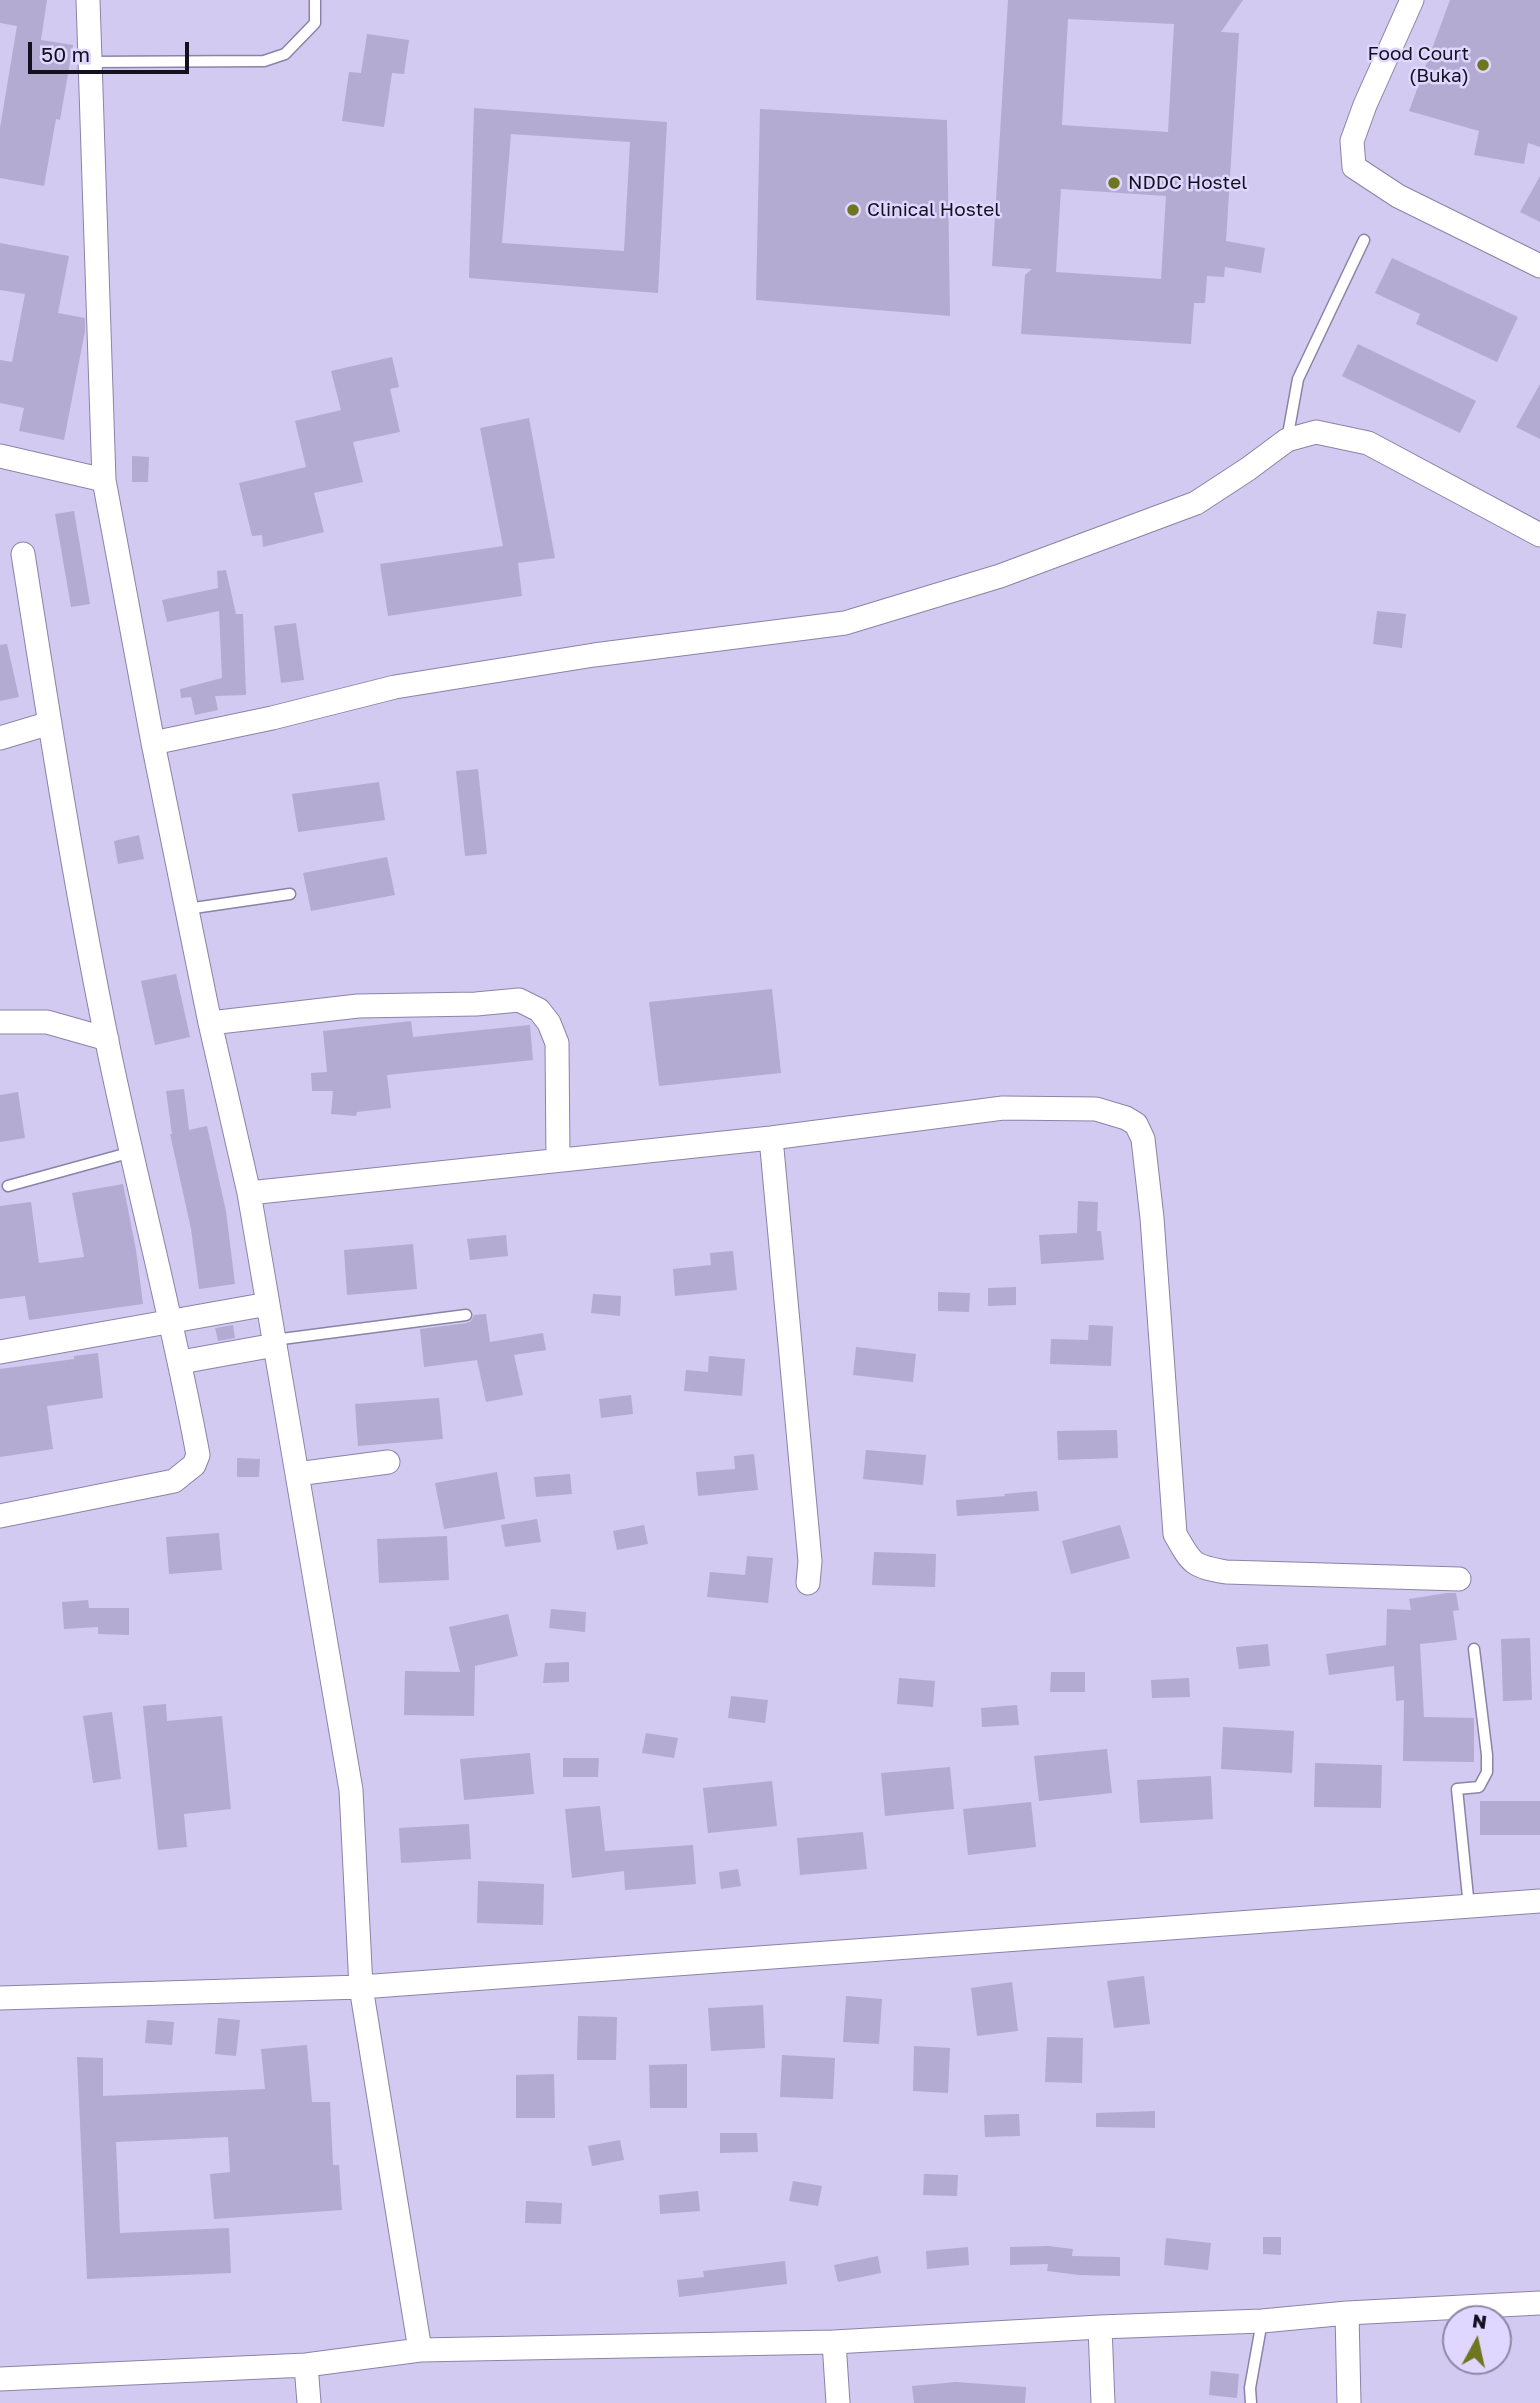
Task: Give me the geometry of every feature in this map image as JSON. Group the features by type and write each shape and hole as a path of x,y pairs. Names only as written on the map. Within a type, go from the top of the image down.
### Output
{"street":[{"path":"88,0 104,480 153,743 248,1193 351,1790 361,1987 420,2350"},
{"path":"1412,0 1365,105 1352,141 1354,167 1398,196 1540,266"},
{"path":"153,743 272,718 395,687 594,655 845,623 1000,576 1196,503 1287,440 1316,432 1368,443 1540,535"},
{"path":"0,456 104,480"},
{"path":"0,1516 174,1481 186,1473 198,1455 181,1362 107,1039 62,801 23,554"},
{"path":"0,738 50,723"},
{"path":"210,1023 358,1006 476,1004 519,1000 539,1010 549,1023 557,1043 558,1160"},
{"path":"0,1022 47,1022 107,1039"},
{"path":"248,1193 771,1138 1003,1108 1096,1110 1126,1118 1136,1124 1143,1139 1152,1218 1175,1534 1185,1553 1199,1567 1226,1572 1459,1579"},
{"path":"771,1138 810,1561 808,1583"},
{"path":"0,1352 268,1304"},
{"path":"181,1362 274,1342"},
{"path":"297,1475 388,1462"},
{"path":"0,1998 361,1987 1540,1901"},
{"path":"0,2379 306,2365 420,2350 834,2342 1262,2321 1347,2313 1540,2303"},
{"path":"1347,2313 1349,2403"},
{"path":"1100,2327 1103,2403"},
{"path":"834,2342 838,2403"},
{"path":"306,2365 309,2403"}],"lane":[{"path":"90,62 264,61 285,54 315,23 315,0"},
{"path":"1287,440 1298,379 1364,240"},
{"path":"187,909 290,894"},
{"path":"8,1185 132,1152"},
{"path":"274,1342 466,1315"},
{"path":"1469,1907 1457,1789 1479,1787 1487,1772 1474,1649"},
{"path":"1251,2403 1250,2388 1262,2321"}],"building":[{"path":"0,0 47,0 41,40 73,45 60,120 56,119 44,186 0,178 0,128 17,26 0,23"},
{"name":"NDDC Hostel","path":"1008,0 1243,0 1221,32 1239,33 1226,241 1265,248 1261,273 1225,267 1224,277 1207,276 1205,303 1194,303 1191,344 1021,334 1025,275 1032,269 992,266","holes":["1068,19 1174,24 1168,132 1062,125","1061,189 1166,196 1161,279 1056,272"]},
{"name":"Food Court (Buka)","path":"1450,0 1540,0 1540,147 1528,143 1524,164 1474,155 1479,131 1409,111"},
{"path":"367,34 409,40 404,74 392,73 384,127 342,121 349,72 361,73"},
{"path":"474,108 667,122 658,293 469,278","holes":["511,134 630,142 624,251 502,243"]},
{"name":"Clinical Hostel","path":"760,109 947,120 950,316 756,300"},
{"path":"1540,176 1540,222 1520,212"},
{"path":"0,243 69,256 58,313 85,318 85,331 64,440 19,431 24,408 0,403 0,360 12,362 25,294 0,290"},
{"path":"1392,258 1518,317 1497,362 1416,324 1420,314 1375,293"},
{"path":"1358,344 1476,401 1460,433 1342,376"},
{"path":"392,357 399,387 390,389 400,432 353,442 363,482 314,493 324,532 263,547 262,535 252,536 239,483 306,467 295,421 341,410 331,371"},
{"path":"1540,384 1540,439 1516,427"},
{"path":"529,418 555,558 518,563 522,596 388,616 380,564 503,546 480,428"},
{"path":"132,456 149,457 148,482 132,482"},
{"path":"74,511 90,604 71,607 55,514"},
{"path":"226,570 236,614 243,614 246,695 215,696 218,710 195,715 191,697 181,698 180,689 222,678 219,611 167,622 162,600 218,588 217,571"},
{"path":"1377,611 1406,614 1402,648 1373,644"},
{"path":"296,623 304,680 281,683 274,626"},
{"path":"7,644 19,697 0,701 0,645"},
{"path":"478,769 487,854 465,856 456,771"},
{"path":"379,782 385,820 298,832 292,794"},
{"path":"139,835 144,859 118,864 114,841"},
{"path":"387,857 395,895 311,911 303,873"},
{"path":"176,974 190,1037 155,1045 141,981"},
{"path":"772,989 781,1073 659,1086 649,1002"},
{"path":"411,1021 413,1037 530,1025 533,1060 387,1075 391,1108 357,1112 356,1116 331,1114 333,1091 312,1091 311,1073 327,1072 323,1031"},
{"path":"184,1089 189,1130 207,1126 226,1211 235,1284 199,1289 191,1229 170,1134 166,1091"},
{"path":"18,1092 25,1138 0,1142 0,1095"},
{"path":"123,1184 143,1304 29,1320 25,1296 0,1299 0,1206 31,1202 39,1263 84,1257 72,1193"},
{"path":"1078,1201 1098,1202 1097,1231 1101,1231 1104,1260 1041,1264 1039,1235 1077,1233"},
{"path":"506,1235 508,1256 470,1260 467,1239"},
{"path":"413,1244 417,1289 347,1295 344,1250"},
{"path":"733,1251 737,1290 675,1296 673,1269 711,1265 710,1253"},
{"path":"1016,1287 1016,1305 988,1306 988,1288"},
{"path":"938,1292 970,1293 969,1312 938,1311"},
{"path":"593,1294 621,1296 620,1316 591,1313"},
{"path":"486,1314 490,1342 543,1333 546,1350 514,1355 523,1395 486,1402 477,1360 424,1367 420,1329 467,1323 474,1315"},
{"path":"233,1325 235,1338 218,1341 215,1328"},
{"path":"1089,1325 1113,1326 1111,1366 1050,1364 1051,1339 1088,1340"},
{"path":"856,1347 916,1354 913,1382 853,1375"},
{"path":"98,1353 103,1398 47,1406 53,1449 0,1457 0,1369"},
{"path":"709,1356 745,1359 742,1396 684,1391 686,1370 708,1372"},
{"path":"631,1395 633,1414 601,1418 599,1399"},
{"path":"439,1398 443,1439 358,1446 355,1404"},
{"path":"1117,1430 1118,1458 1058,1460 1057,1431"},
{"path":"866,1450 926,1455 923,1485 863,1479"},
{"path":"754,1454 758,1490 698,1496 696,1472 735,1469 734,1456"},
{"path":"237,1458 260,1459 259,1477 237,1477"},
{"path":"497,1472 505,1519 444,1529 435,1483"},
{"path":"570,1474 572,1494 536,1497 534,1477"},
{"path":"1037,1491 1039,1511 957,1516 956,1500"},
{"path":"537,1519 541,1542 505,1547 501,1525"},
{"path":"644,1525 648,1544 617,1550 613,1531"},
{"path":"1120,1525 1130,1558 1071,1574 1062,1541"},
{"path":"219,1533 222,1570 169,1574 166,1537"},
{"path":"447,1536 449,1580 379,1583 377,1539"},
{"path":"874,1552 936,1554 935,1587 872,1585"},
{"path":"747,1556 773,1558 768,1603 707,1597 710,1572 745,1575"},
{"path":"1456,1593 1459,1610 1453,1611 1457,1640 1420,1644 1424,1717 1474,1718 1474,1762 1403,1761 1404,1700 1396,1701 1394,1666 1329,1675 1326,1654 1386,1645 1387,1609 1411,1610 1409,1599"},
{"path":"88,1600 89,1608 129,1608 129,1635 98,1634 98,1627 64,1629 62,1602"},
{"path":"551,1609 586,1612 585,1632 549,1628"},
{"path":"508,1614 518,1656 475,1666 474,1716 404,1715 405,1671 460,1672 449,1627"},
{"path":"1530,1638 1532,1700 1503,1701 1501,1639"},
{"path":"1268,1644 1270,1666 1239,1669 1236,1647"},
{"path":"569,1662 569,1682 543,1683 545,1663"},
{"path":"1051,1672 1085,1672 1085,1692 1050,1692"},
{"path":"899,1678 935,1681 933,1707 897,1704"},
{"path":"1189,1678 1190,1697 1152,1698 1151,1680"},
{"path":"731,1696 768,1700 765,1723 728,1718"},
{"path":"166,1704 167,1721 222,1716 231,1809 184,1814 187,1847 158,1850 143,1706"},
{"path":"1017,1705 1019,1725 982,1727 981,1708"},
{"path":"112,1712 121,1779 93,1783 83,1716"},
{"path":"1223,1727 1294,1731 1292,1773 1221,1769"},
{"path":"646,1733 678,1738 674,1758 642,1753"},
{"path":"1107,1749 1112,1793 1039,1801 1034,1756"},
{"path":"530,1753 534,1794 464,1800 460,1759"},
{"path":"563,1758 599,1758 598,1777 563,1777"},
{"path":"1315,1763 1382,1765 1381,1808 1314,1807"},
{"path":"950,1767 954,1809 885,1816 881,1773"},
{"path":"1211,1776 1213,1819 1140,1823 1137,1780"},
{"path":"772,1781 777,1826 708,1833 703,1788"},
{"path":"1480,1801 1540,1801 1540,1835 1480,1835"},
{"path":"1031,1802 1036,1847 968,1855 963,1809"},
{"path":"600,1806 605,1851 693,1845 696,1884 625,1890 624,1871 572,1878 565,1809"},
{"path":"469,1824 471,1859 401,1863 399,1828"},
{"path":"863,1832 867,1869 800,1875 797,1838"},
{"path":"738,1869 741,1886 721,1889 719,1872"},
{"path":"478,1881 544,1884 543,1925 477,1923"},
{"path":"1144,1976 1150,2024 1114,2028 1107,1981"},
{"path":"1012,1982 1018,2031 977,2036 971,1988"},
{"path":"846,1996 882,1999 879,2044 843,2042"},
{"path":"763,2005 765,2048 711,2051 708,2008"},
{"path":"578,2016 617,2017 616,2060 577,2060"},
{"path":"218,2018 240,2020 236,2056 215,2054"},
{"path":"147,2020 174,2022 172,2045 145,2043"},
{"path":"1047,2037 1083,2038 1082,2083 1045,2082"},
{"path":"307,2045 312,2102 330,2102 333,2165 339,2165 342,2210 214,2219 210,2174 230,2172 228,2137 116,2142 120,2233 229,2228 231,2273 87,2279 77,2057 103,2058 103,2096 265,2089 261,2049"},
{"path":"914,2046 950,2048 948,2093 913,2091"},
{"path":"782,2055 835,2058 833,2099 780,2097"},
{"path":"687,2064 687,2108 650,2108 649,2065"},
{"path":"554,2074 555,2118 516,2118 516,2075"},
{"path":"1155,2111 1155,2128 1096,2127 1096,2113"},
{"path":"1019,2114 1020,2136 985,2137 984,2115"},
{"path":"720,2133 757,2133 758,2152 720,2153"},
{"path":"620,2140 624,2160 592,2166 588,2146"},
{"path":"924,2174 958,2175 957,2196 923,2195"},
{"path":"793,2181 822,2186 818,2206 789,2201"},
{"path":"698,2191 700,2211 660,2214 659,2195"},
{"path":"526,2201 562,2203 561,2224 525,2223"},
{"path":"1263,2237 1281,2237 1281,2255 1263,2254"},
{"path":"1166,2238 1211,2243 1208,2270 1164,2265"},
{"path":"1048,2246 1073,2249 1072,2256 1120,2257 1120,2276 1047,2271 1048,2264 1010,2265 1010,2247"},
{"path":"968,2247 969,2265 927,2269 926,2251"},
{"path":"878,2256 881,2273 838,2282 834,2265"},
{"path":"785,2261 787,2284 679,2297 677,2280 704,2277 703,2271"},
{"path":"1211,2371 1239,2374 1237,2398 1209,2395"},
{"path":"956,2382 1026,2387 1025,2403 914,2403 912,2386"}],"place":[{"name":"Food Court (Buka)","path":"1483,65"},
{"name":"NDDC Hostel","path":"1114,183"},
{"name":"Clinical Hostel","path":"853,210"}]}
